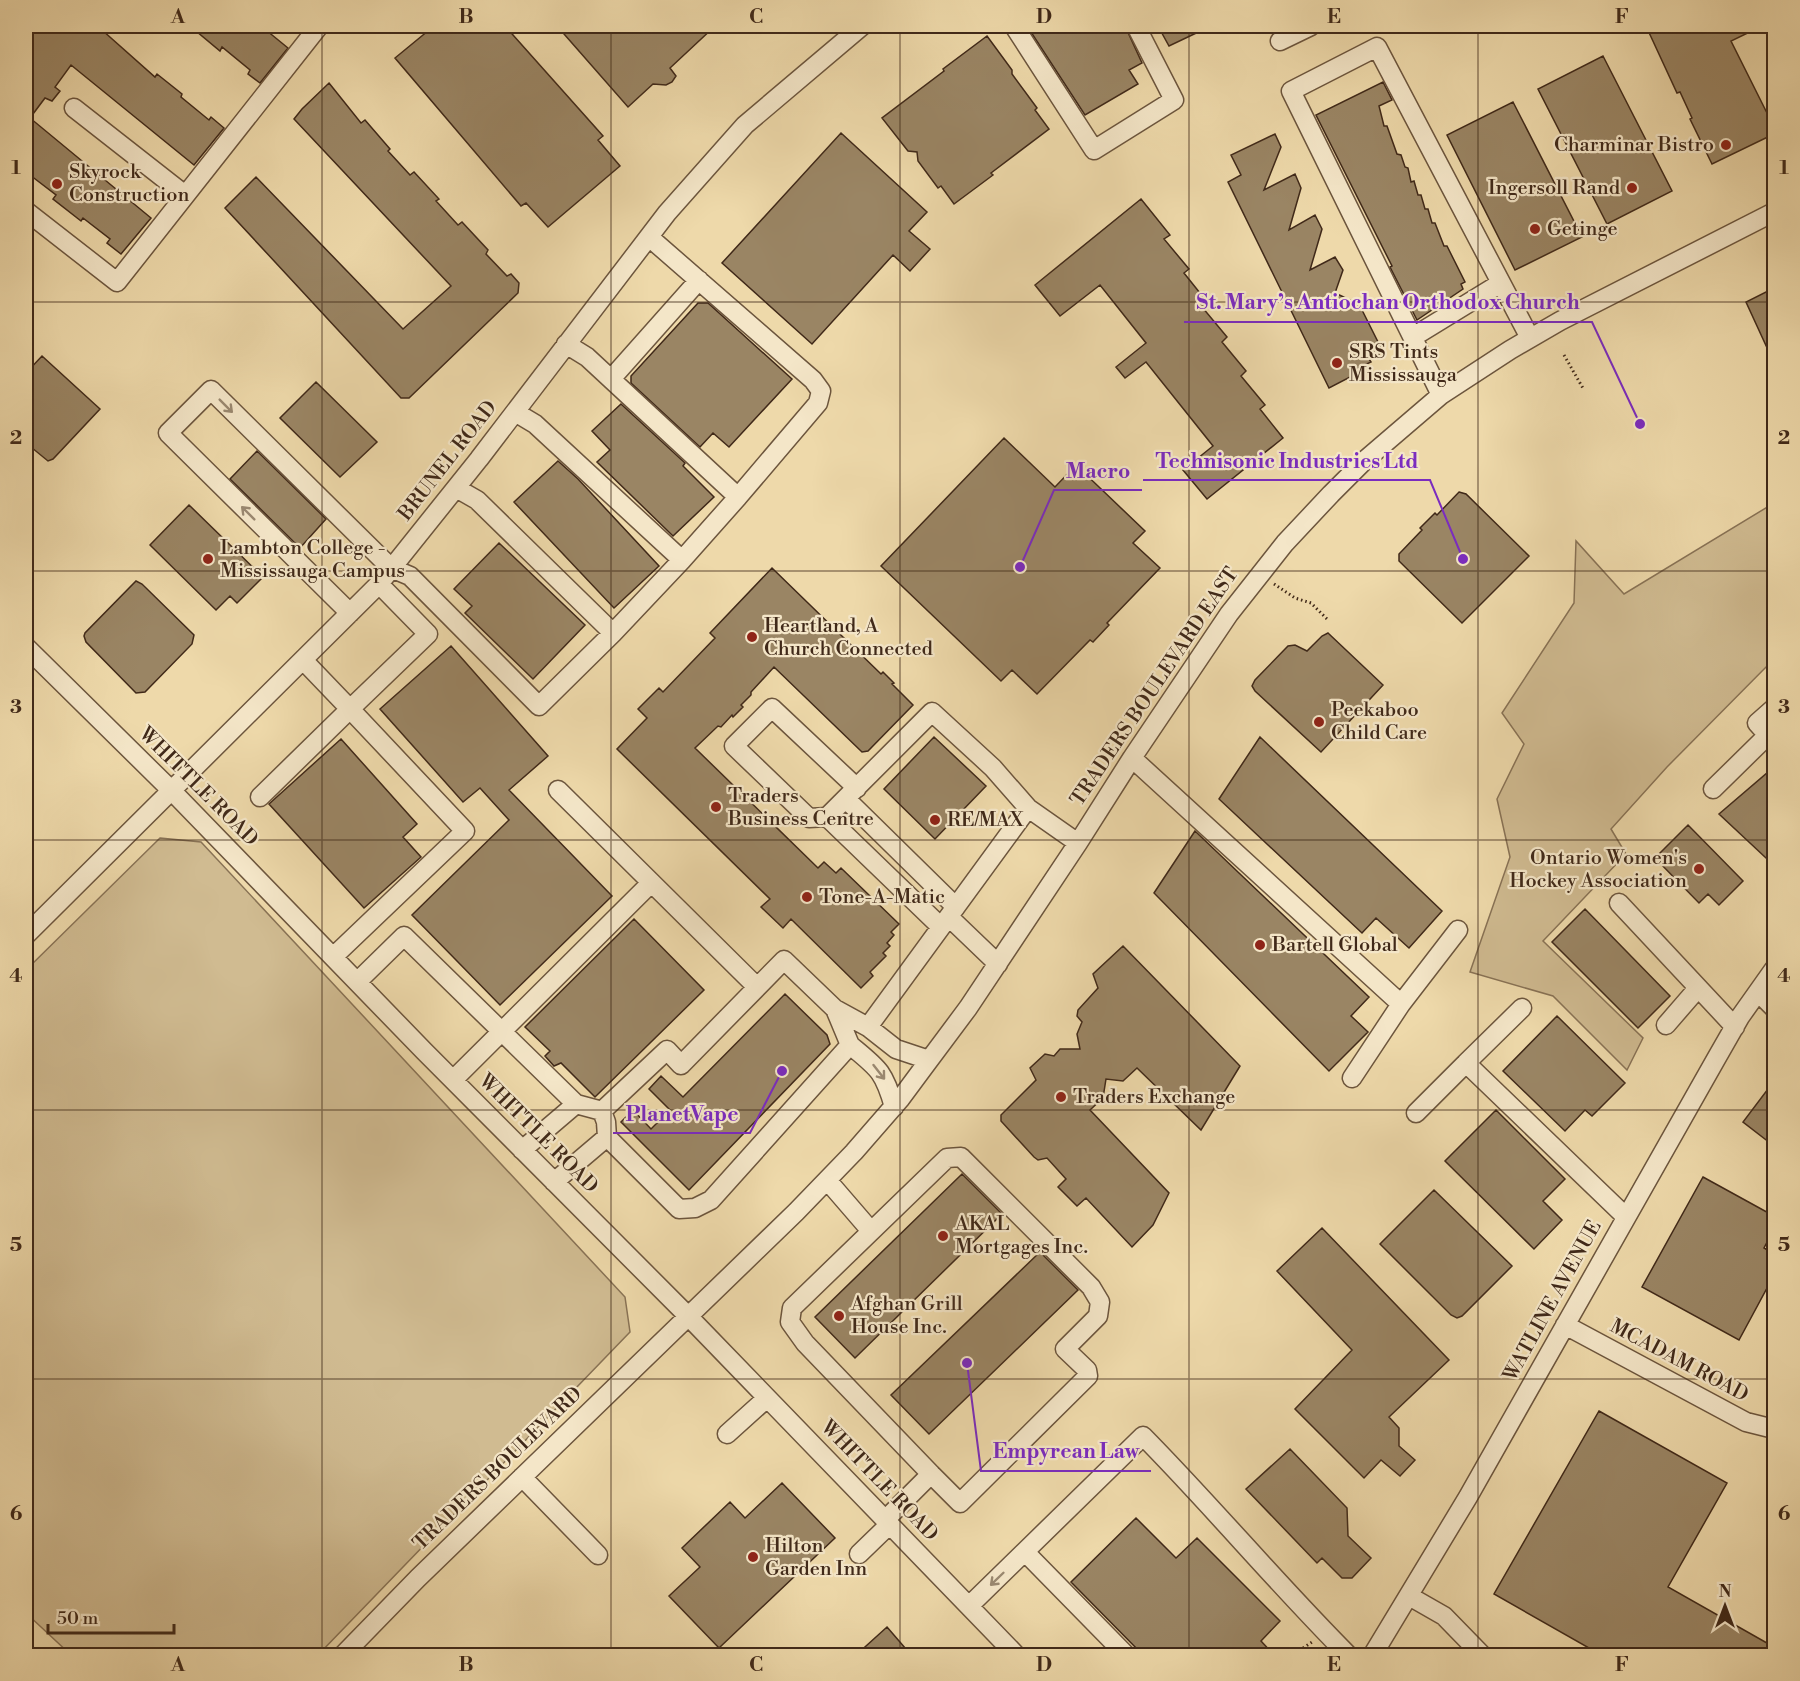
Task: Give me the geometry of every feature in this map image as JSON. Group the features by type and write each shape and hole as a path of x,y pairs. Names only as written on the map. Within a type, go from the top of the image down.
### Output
{"street":[{"name":"BRUNEL ROAD","path":"26,935 379,584 456,488 667,213 745,125 862,26"},
{"path":"1014,26 1094,150 1174,100 1136,26"},
{"path":"1280,41 1311,26"},
{"path":"26,211 117,282 316,27"},
{"path":"1442,396 1291,91 1377,47 1530,338"},
{"path":"74,108 185,195"},
{"name":"TRADERS BOULEVARD EAST","path":"688,1316 796,1212 894,1107 998,964 1209,642 1285,543 1331,494 1364,461 1442,396 1530,338 1774,212"},
{"path":"350,613 168,434 211,390 391,568 411,576 540,706 682,560 818,403 821,391 813,380 649,237"},
{"path":"611,379 699,280"},
{"path":"1413,337 1501,283"},
{"path":"566,344 587,357 738,497"},
{"path":"514,412 535,424 682,560"},
{"path":"456,488 477,500 613,633"},
{"path":"260,797 428,634 379,584"},
{"name":"WHITTLE ROAD","path":"26,647 171,790 453,1080 688,1316 1017,1656"},
{"path":"303,660 465,831 333,957"},
{"path":"948,917 851,793 772,708 734,746 809,818 827,817 851,793 932,712 993,768 1028,808 1078,843"},
{"path":"1713,789 1771,739 1758,723 1774,708"},
{"path":"1132,758 1401,1004"},
{"path":"558,790 757,987"},
{"path":"868,1026 1028,808"},
{"path":"827,817 948,917 998,964"},
{"path":"453,1080 651,883"},
{"path":"1619,903 1735,1026"},
{"path":"1352,1078 1401,1004 1458,930"},
{"path":"357,982 404,936 576,1104 602,1111"},
{"path":"602,1111 667,1050 681,1065 784,960 835,1009 868,1026 896,1049 929,1060"},
{"name":"WATLINE AVENUE","path":"1372,1656 1409,1596 1735,1026 1774,969"},
{"path":"1666,1025 1698,988"},
{"path":"1758,992 1774,1008"},
{"path":"1416,1113 1522,1008"},
{"path":"835,1009 850,1045 876,1067 887,1082 894,1107"},
{"path":"602,1111 606,1122 607,1137 679,1209 695,1208 711,1200 850,1045"},
{"path":"1466,1063 1626,1217"},
{"path":"522,1150 576,1104"},
{"path":"554,1182 607,1137"},
{"path":"961,1157 1091,1287 1100,1302 1098,1316 1065,1349 1087,1370 1088,1376 960,1503 931,1474 805,1343 790,1323 792,1308 947,1158 961,1157"},
{"path":"827,1180 871,1232"},
{"name":"TRADERS BOULEVARD","path":"342,1656 688,1316"},
{"name":"MCADAM ROAD","path":"1565,1325 1746,1422 1774,1429"},
{"path":"727,1434 767,1398"},
{"path":"969,1606 1143,1436 1191,1484 1349,1656"},
{"path":"859,1554 931,1474"},
{"path":"522,1477 598,1555"},
{"path":"1025,1552 1127,1656"},
{"path":"1409,1596 1443,1616 1483,1656"}],"path":[{"path":"1564,355 1584,390"},
{"path":"1260,574 1295,598 1311,603 1327,619"}],"shaded area":[{"path":"1774,503 1774,659 1667,767 1611,829 1626,854 1543,941 1643,1038 1627,1070 1553,996 1470,972 1510,857 1497,799 1524,744 1502,713 1574,603 1576,541 1624,594"},
{"path":"160,838 201,842 625,1297 630,1332 318,1655 71,1655 26,1613 26,970"}],"building":[{"path":"37,26 91,26 100,32 102,30 155,77 157,74 209,120 211,117 224,128 194,165 71,65 55,87 60,91 52,101 45,98 30,118 151,218 121,254 107,243 110,239 83,218 81,221 53,199 56,195 26,172 26,39"},
{"path":"190,26 261,26 288,48 260,83 248,74 250,70 222,47 220,51"},
{"path":"434,26 505,26 603,136 598,140 620,166 548,227 526,203 521,206 395,58"},
{"path":"557,26 715,26 670,68 676,76 672,82 666,85 653,84 628,107"},
{"path":"1027,26 1125,26 1142,63 1129,70 1138,84 1085,115"},
{"path":"1158,26 1211,26 1169,46"},
{"path":"1646,26 1762,26 1731,41 1768,115 1774,112 1774,134 1712,164 1690,119 1692,118 1680,92 1677,93"},
{"path":"987,36 1012,70 1012,74 1049,129 954,204 941,186 938,188 918,161 917,152 908,151 882,118"},
{"path":"1603,56 1672,191 1607,224 1538,89"},
{"path":"1383,82 1392,100 1379,106 1384,126 1387,126 1397,154 1401,155 1405,167 1408,168 1411,182 1414,181 1425,209 1428,209 1432,223 1435,223 1444,246 1447,246 1465,282 1461,284 1463,289 1417,320 1316,115"},
{"path":"329,83 361,123 365,120 390,149 388,151 410,175 414,172 439,199 436,201 458,225 462,222 488,250 486,254 507,276 511,274 519,283 518,293 409,398 401,398 225,208 256,177 403,329 451,286 294,119"},
{"path":"1513,102 1582,237 1515,270 1447,135"},
{"path":"841,133 927,212 909,231 930,249 910,271 893,255 812,344 722,263"},
{"path":"1275,134 1281,147 1264,190 1295,174 1301,188 1289,230 1315,215 1322,229 1310,270 1335,257 1343,270 1335,293 1359,304 1383,352 1369,359 1371,362 1356,369 1358,373 1329,388 1228,182 1241,175 1231,155"},
{"path":"1141,199 1170,235 1164,239 1189,269 1184,273 1208,303 1202,307 1227,337 1222,342 1246,371 1241,376 1265,405 1260,409 1283,438 1207,499 1183,470 1213,446 1146,362 1125,378 1116,367 1146,343 1100,285 1060,316 1035,285"},
{"path":"1774,288 1774,363 1746,302"},
{"path":"698,303 708,303 792,379 729,447 713,433 700,447 631,383 631,376"},
{"path":"42,356 100,409 53,459 48,461 26,443 26,373"},
{"path":"316,382 377,442 340,477 280,418"},
{"path":"621,404 685,463 683,466 714,497 673,536 597,462 610,450 592,431"},
{"path":"1004,438 1055,487 1076,465 1145,531 1133,543 1160,568 1107,623 1109,625 1093,642 1090,640 1037,694 1012,670 1001,681 881,566"},
{"path":"257,451 326,519 300,548 230,479"},
{"path":"558,461 578,479 659,566 614,608 514,502"},
{"path":"1459,492 1466,494 1529,556 1462,623 1399,561 1399,554 1422,530 1420,528 1435,513 1437,515"},
{"path":"189,505 263,577 237,603 230,596 216,610 150,545"},
{"path":"499,543 585,625 533,679 465,613 472,606 454,589"},
{"name":"Traders Business Centre","path":"772,568 881,674 883,672 913,705 868,751 862,752 774,667 751,692 751,695 741,705 743,707 695,748 818,868 824,862 836,873 841,868 899,924 891,932 894,935 887,943 890,946 883,953 886,956 870,972 873,976 861,988 791,919 783,928 761,907 770,899 617,749 647,718 638,709 659,688 663,692 715,638 710,633"},
{"path":"136,581 142,584 194,635 192,644 145,692 136,693 86,642 84,636"},
{"name":"Peekaboo Child Care","path":"1328,633 1383,685 1321,752 1252,686 1288,646 1295,645 1307,651"},
{"path":"451,646 548,756 509,790 612,896 500,1005 412,915 509,820 480,788 463,802 380,709"},
{"path":"934,737 986,786 935,839 884,789"},
{"path":"1260,737 1442,911 1409,948 1376,918 1362,933 1219,799"},
{"path":"341,739 417,824 403,837 421,857 364,908 269,804"},
{"path":"1774,767 1774,849 1766,858 1719,814"},
{"name":"Ontario Women's Hockey Association","path":"1688,825 1743,881 1719,905 1708,894 1699,903 1655,858"},
{"name":"Bartell Global","path":"1195,831 1369,997 1351,1016 1368,1032 1329,1071 1154,893"},
{"path":"1585,909 1670,996 1638,1028 1552,942"},
{"path":"634,919 704,990 595,1097 561,1063 554,1066 545,1056 550,1051 525,1027"},
{"name":"Traders Exchange","path":"1123,946 1240,1066 1201,1130 1137,1068 1123,1081 1106,1079 1103,1098 1090,1110 1169,1193 1153,1225 1132,1247 1086,1198 1077,1206 1058,1187 1066,1179 1047,1158 1038,1160 1034,1157 1001,1121 1001,1115 1036,1080 1030,1068 1045,1054 1054,1056 1060,1049 1080,1049 1077,1034 1082,1022 1077,1016 1078,1010 1098,988 1093,974"},
{"path":"785,994 827,1035 830,1044 689,1190 621,1122 633,1110 651,1129 670,1110 649,1089 661,1076 683,1097"},
{"path":"1557,1016 1625,1083 1592,1116 1585,1110 1565,1131 1503,1071"},
{"path":"1774,1081 1774,1146 1743,1122"},
{"path":"1496,1110 1565,1179 1543,1201 1562,1220 1534,1249 1445,1161"},
{"path":"962,1174 1002,1214 855,1358 815,1317"},
{"path":"1703,1177 1774,1216 1774,1229 1764,1248 1774,1254 1774,1275 1739,1340 1642,1287"},
{"path":"1434,1190 1512,1266 1462,1316 1457,1318 1451,1315 1380,1244"},
{"path":"1322,1228 1449,1360 1389,1417 1399,1428 1399,1446 1415,1460 1400,1476 1381,1460 1364,1478 1295,1409 1352,1350 1277,1271"},
{"path":"1040,1252 1078,1290 929,1434 891,1395"},
{"path":"1599,1411 1727,1483 1668,1587 1774,1647 1774,1656 1603,1656 1494,1594"},
{"path":"1290,1449 1347,1508 1348,1536 1371,1558 1352,1578 1342,1578 1322,1558 1317,1563 1246,1489"},
{"name":"Hilton Garden Inn","path":"782,1483 835,1538 719,1648 669,1596 700,1567 682,1548 730,1502 745,1518"},
{"path":"1136,1518 1176,1558 1197,1538 1280,1621 1261,1641 1275,1656 1144,1656 1071,1582"},
{"path":"887,1627 912,1656 855,1656"}],"place":[{"name":"Charminar Bistro","path":"1726,145"},
{"name":"Skyrock Construction","path":"57,184"},
{"name":"Ingersoll Rand","path":"1632,188"},
{"name":"Getinge","path":"1535,229"},
{"name":"SRS Tints Mississauga","path":"1337,363"},
{"name":"St. Mary’s Antiochan Orthodox Church","path":"1640,424"},
{"name":"Lambton College - Mississauga Campus","path":"208,559"},
{"name":"Technisonic Industries Ltd","path":"1463,559"},
{"name":"Macro","path":"1020,567"},
{"name":"Heartland, A Church Connected","path":"752,637"},
{"name":"Peekaboo Child Care","path":"1319,722"},
{"name":"Traders Business Centre","path":"716,807"},
{"name":"RE/MAX","path":"935,820"},
{"name":"Ontario Women's Hockey Association","path":"1699,869"},
{"name":"Tone-A-Matic","path":"807,897"},
{"name":"Bartell Global","path":"1260,945"},
{"name":"PlanetVape","path":"782,1071"},
{"name":"Traders Exchange","path":"1061,1097"},
{"name":"AKAL Mortgages Inc.","path":"943,1236"},
{"name":"Afghan Grill House Inc.","path":"839,1316"},
{"name":"Empyrean Law","path":"967,1363"},
{"name":"Hilton Garden Inn","path":"753,1557"}]}
